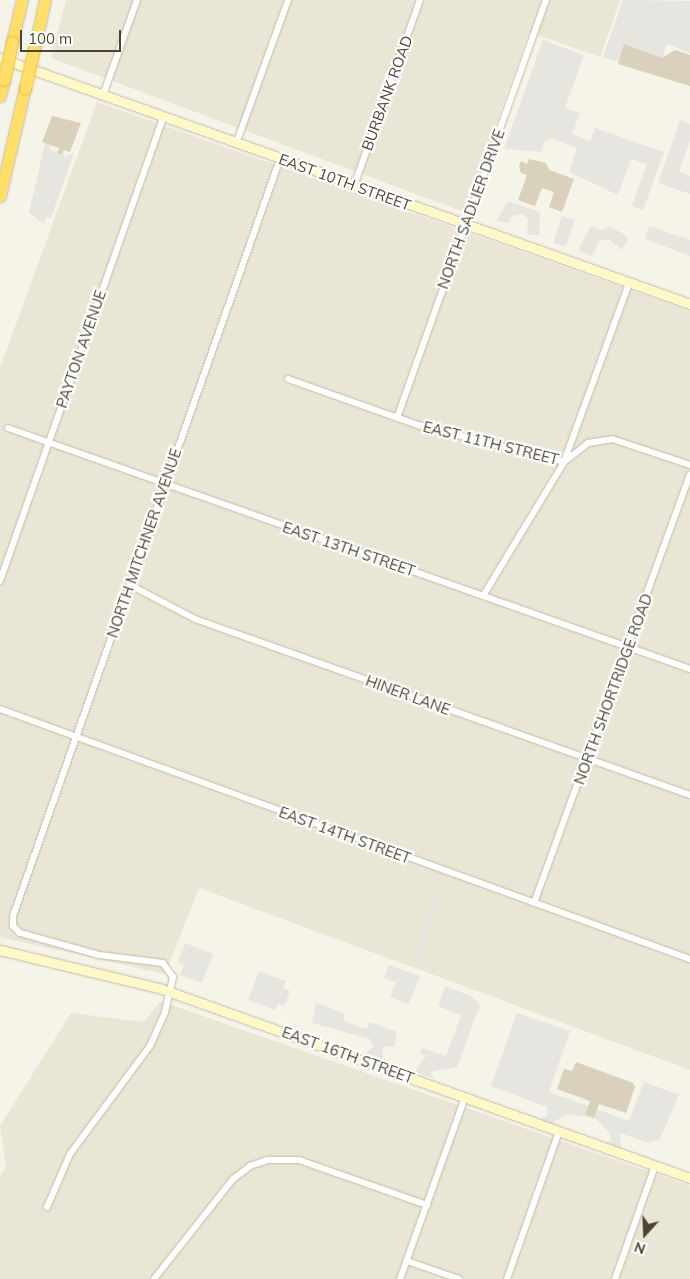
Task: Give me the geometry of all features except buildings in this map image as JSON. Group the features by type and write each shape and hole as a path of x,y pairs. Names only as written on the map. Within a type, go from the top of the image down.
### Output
{"highway":[{"path":"0,96 22,0"},
{"path":"0,196 45,0"}],"main road":[{"name":"EAST 10TH STREET","path":"0,58 236,144 690,304"},
{"name":"EAST 16TH STREET","path":"0,950 171,992 690,1178"}],"street":[{"path":"103,95 137,0"},
{"path":"236,144 288,0"},
{"name":"BURBANK ROAD","path":"354,186 420,0"},
{"name":"NORTH SADLIER DRIVE","path":"397,418 546,0"},
{"name":"PAYTON AVENUE","path":"0,581 163,117"},
{"name":"NORTH MITCHNER AVENUE","path":"171,992 172,973 162,964 99,954 22,934 14,928 14,914 280,159"},
{"path":"483,596 564,462 629,283"},
{"name":"EAST 11TH STREET","path":"288,379 397,418 564,462 588,443 612,439 690,465"},
{"name":"EAST 13TH STREET","path":"8,428 690,668"},
{"name":"NORTH SHORTRIDGE ROAD","path":"534,903 588,759 690,474"},
{"name":"HINER LANE","path":"130,584 196,619 690,795"},
{"name":"EAST 14TH STREET","path":"0,709 690,959"},
{"path":"47,1206 70,1154 150,1046 171,992"},
{"path":"400,1279 465,1097"},
{"path":"507,1279 559,1131"},
{"path":"154,1279 231,1182 257,1163 277,1158 299,1160 427,1205"},
{"path":"615,1279 655,1166"},
{"path":"407,1261 459,1279"}],"shaded area":[{"path":"66,0 620,0 600,57 529,32 464,212 51,58"},
{"path":"623,0 690,1 690,53 667,44 662,59 625,45 618,62 603,57"},
{"path":"543,40 584,55 565,108 580,113 572,134 590,141 595,128 664,152 643,210 632,206 647,164 631,159 618,195 569,172 577,148 551,138 544,142 541,152 504,149"},
{"path":"97,102 690,311 690,1070 199,888 165,974 0,937 0,368"},
{"path":"680,120 690,124 690,141 679,172 690,176 690,194 658,183"},
{"path":"45,143 50,145 50,150 66,156 74,153 51,218 46,217 44,224 29,213"},
{"path":"508,201 540,212 539,235 527,235 528,219 522,214 512,216 508,223 496,221"},
{"path":"562,216 574,220 566,247 553,243"},
{"path":"591,226 599,230 610,227 624,234 628,239 622,250 608,239 599,241 592,256 578,250"},
{"path":"649,226 690,240 690,256 645,239"},
{"path":"436,892 442,894 418,961 414,956"},
{"path":"185,943 213,954 202,983 180,975 184,965 178,962"},
{"path":"389,965 420,976 409,1004 390,997 396,982 384,978"},
{"path":"259,971 286,981 283,988 290,991 284,1006 278,1004 275,1010 248,1000"},
{"path":"445,986 473,997 480,1005 457,1067 430,1072 435,1079 415,1072 426,1056 420,1053 422,1048 446,1056 461,1015 438,1006"},
{"path":"160,1001 690,1186 690,1279 0,1279 0,1177 6,1167 0,1126 71,1013 144,1022"},
{"path":"316,1003 344,1013 344,1021 361,1028 367,1028 369,1022 397,1032 394,1046 383,1047 383,1061 364,1054 374,1046 370,1039 312,1023"},
{"path":"517,1013 570,1031 549,1092 629,1121 644,1082 679,1095 660,1139 649,1143 620,1133 621,1149 607,1144 611,1141 609,1132 595,1118 570,1114 554,1121 557,1127 540,1120 547,1116 547,1107 491,1086"}]}
